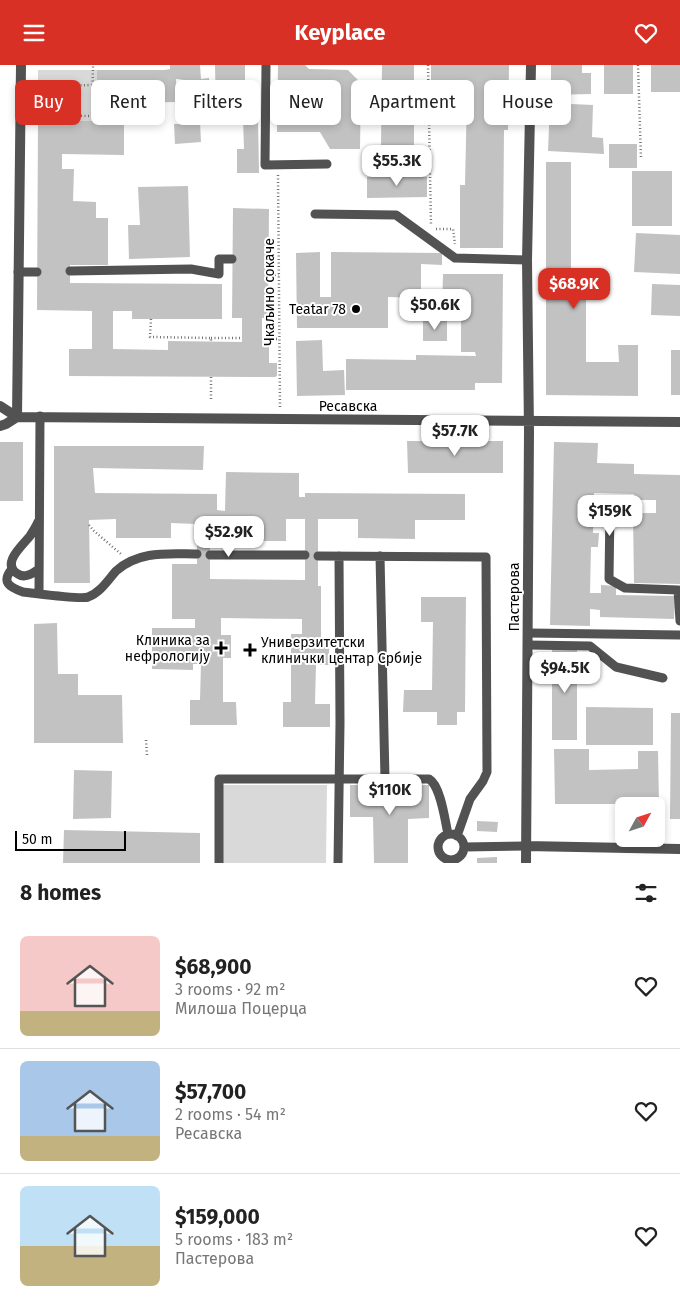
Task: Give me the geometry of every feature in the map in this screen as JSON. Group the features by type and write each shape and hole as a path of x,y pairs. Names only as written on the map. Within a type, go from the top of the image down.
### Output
{"street":[{"path":"17,417 21,65"},
{"name":"Пастерова","path":"526,863 529,421 527,259 531,65"},
{"path":"0,406 17,417"},
{"path":"0,426 17,417"},
{"name":"Ресавска","path":"17,417 680,422"},
{"path":"526,846 680,849"}],"lane":[{"path":"266,65 265,165 327,164"},
{"path":"315,214 396,215 455,259 527,259"},
{"path":"70,271 191,269 219,274 219,259 232,259"},
{"path":"18,272 38,272"},
{"path":"39,593 40,416"},
{"path":"610,508 609,579 625,587 678,590 680,621"},
{"path":"39,569 24,577 12,569 11,561 40,519"},
{"path":"12,569 6,578 9,585 23,592 82,599 101,588 123,566 140,557 161,554 197,554"},
{"path":"210,555 305,555"},
{"path":"219,863 219,779 429,779 437,789 452,835 462,841 464,847 460,857 449,862 441,856 438,847 440,840 452,835 470,799 487,772 486,557 318,556"},
{"path":"338,863 339,556"},
{"path":"380,556 386,779"},
{"path":"528,633 680,635"},
{"path":"528,645 590,646 616,667 663,678"},
{"path":"464,847 526,846"}],"path":[{"path":"92,65 92,80"},
{"path":"428,65 431,229 453,229 456,245"},
{"path":"638,65 641,159"},
{"name":"Чкаљино сокаче","path":"278,166 280,419"},
{"path":"268,275 279,275"},
{"path":"150,319 150,337 211,340 242,338"},
{"path":"262,339 279,339"},
{"path":"211,377 211,401"},
{"path":"89,525 124,556"},
{"path":"146,740 147,756"}],"shaded area":[{"path":"38,70 97,70 97,80 91,80 91,121 81,121 81,80 38,80"},
{"path":"219,785 327,785 326,863 219,863"}],"building":[{"path":"170,65 200,65 201,79 209,78 209,80 176,79 175,102 165,102 165,80 97,80 97,70 170,69"},
{"path":"215,65 245,65 245,80 215,80"},
{"path":"278,65 305,65 309,69 348,70 358,80 351,80 351,125 360,125 360,149 330,149 320,132 277,132 277,125 341,125 341,80 278,80"},
{"path":"382,65 414,65 414,80 382,80"},
{"path":"431,65 509,65 509,80 484,80 484,125 508,125 508,130 504,130 503,248 460,248 460,185 465,185 466,125 474,125 474,80 431,80"},
{"path":"551,65 582,65 582,73 591,73 591,94 571,94 571,80 551,80"},
{"path":"604,65 633,65 633,94 604,94"},
{"path":"651,65 680,65 680,92 651,92"},
{"path":"571,104 593,105 592,137 603,138 604,154 548,151 549,125 571,125"},
{"path":"81,121 91,121 91,125 124,125 124,155 62,154 62,169 74,169 73,201 96,202 96,218 108,218 108,265 70,265 70,283 222,284 222,319 132,319 132,311 113,311 113,349 168,350 168,341 242,342 242,318 232,318 233,208 269,209 268,318 262,318 262,342 269,342 269,363 277,363 277,376 69,376 69,349 92,349 92,311 37,310 38,125 81,125"},
{"path":"174,124 200,125 201,142 175,144"},
{"path":"243,125 258,125 259,173 237,173 237,149 244,149"},
{"path":"381,125 414,125 414,147 381,146"},
{"path":"609,144 637,144 637,168 609,168"},
{"path":"546,162 571,162 571,283 586,283 586,362 619,362 618,345 638,345 638,396 546,395"},
{"path":"632,171 672,171 672,226 632,226"},
{"path":"367,177 427,177 427,197 367,198"},
{"path":"188,186 190,257 129,259 128,225 140,225 138,187"},
{"path":"636,233 680,235 680,274 634,272"},
{"path":"320,252 320,297 331,297 331,252 442,253 442,265 421,264 421,298 388,297 388,328 297,328 296,253"},
{"path":"443,274 503,274 502,383 475,383 475,390 346,390 346,359 416,360 416,355 476,356 475,352 461,352 461,312 442,312"},
{"path":"652,284 680,285 680,316 651,315"},
{"path":"423,320 447,321 447,341 423,341"},
{"path":"322,340 323,371 344,370 345,395 297,396 296,341"},
{"path":"671,350 680,350 680,395 671,395"},
{"path":"407,441 503,441 503,473 408,473"},
{"path":"0,442 23,442 23,501 0,501"},
{"path":"554,442 598,443 597,463 634,464 634,474 680,475 680,584 634,583 633,513 656,513 656,500 633,500 634,494 594,493 593,533 599,533 598,547 591,547 590,593 601,593 601,585 616,586 616,595 675,596 674,619 600,617 600,610 590,609 590,626 550,625"},
{"path":"54,446 204,446 203,470 93,468 95,493 217,494 217,510 225,511 226,472 299,473 299,497 305,497 305,493 465,494 465,520 415,520 415,539 358,538 358,519 318,519 318,586 321,586 321,638 329,638 329,665 316,665 315,704 330,704 330,727 283,727 283,702 291,702 291,634 302,634 302,619 221,618 221,635 231,635 231,658 223,658 223,702 236,702 237,725 190,725 190,700 200,700 201,664 193,664 193,670 152,669 152,628 195,628 195,619 172,619 172,564 197,564 197,524 171,523 171,538 116,538 116,519 89,520 90,583 54,583","holes":["286,519 305,519 305,580 210,579 210,523 236,524 236,541 286,541"]},
{"path":"421,597 466,597 465,712 457,712 457,725 437,725 437,712 403,712 404,690 432,690 433,622 421,622"},
{"path":"57,623 58,674 78,674 78,695 122,695 123,743 34,743 34,624"},
{"path":"552,648 577,648 577,740 552,740"},
{"path":"586,707 653,708 653,745 586,745"},
{"path":"671,713 680,713 680,819 670,819"},
{"path":"554,749 589,749 589,770 638,769 638,751 658,751 659,797 615,797 615,804 555,804"},
{"path":"74,770 112,771 111,818 73,819"},
{"path":"350,785 429,785 429,818 408,819 408,863 374,863 373,817 350,817"},
{"path":"477,821 498,822 497,832 477,831"},
{"path":"64,830 200,833 200,863 63,863"},
{"path":"497,857 497,863 477,863 477,858"}],"place":[{"name":"Teatar 78","path":"356,309"},
{"name":"Клиника за нефрологију","path":"221,648"},
{"name":"Универзитетски клинички центар Србије","path":"250,650"}]}
